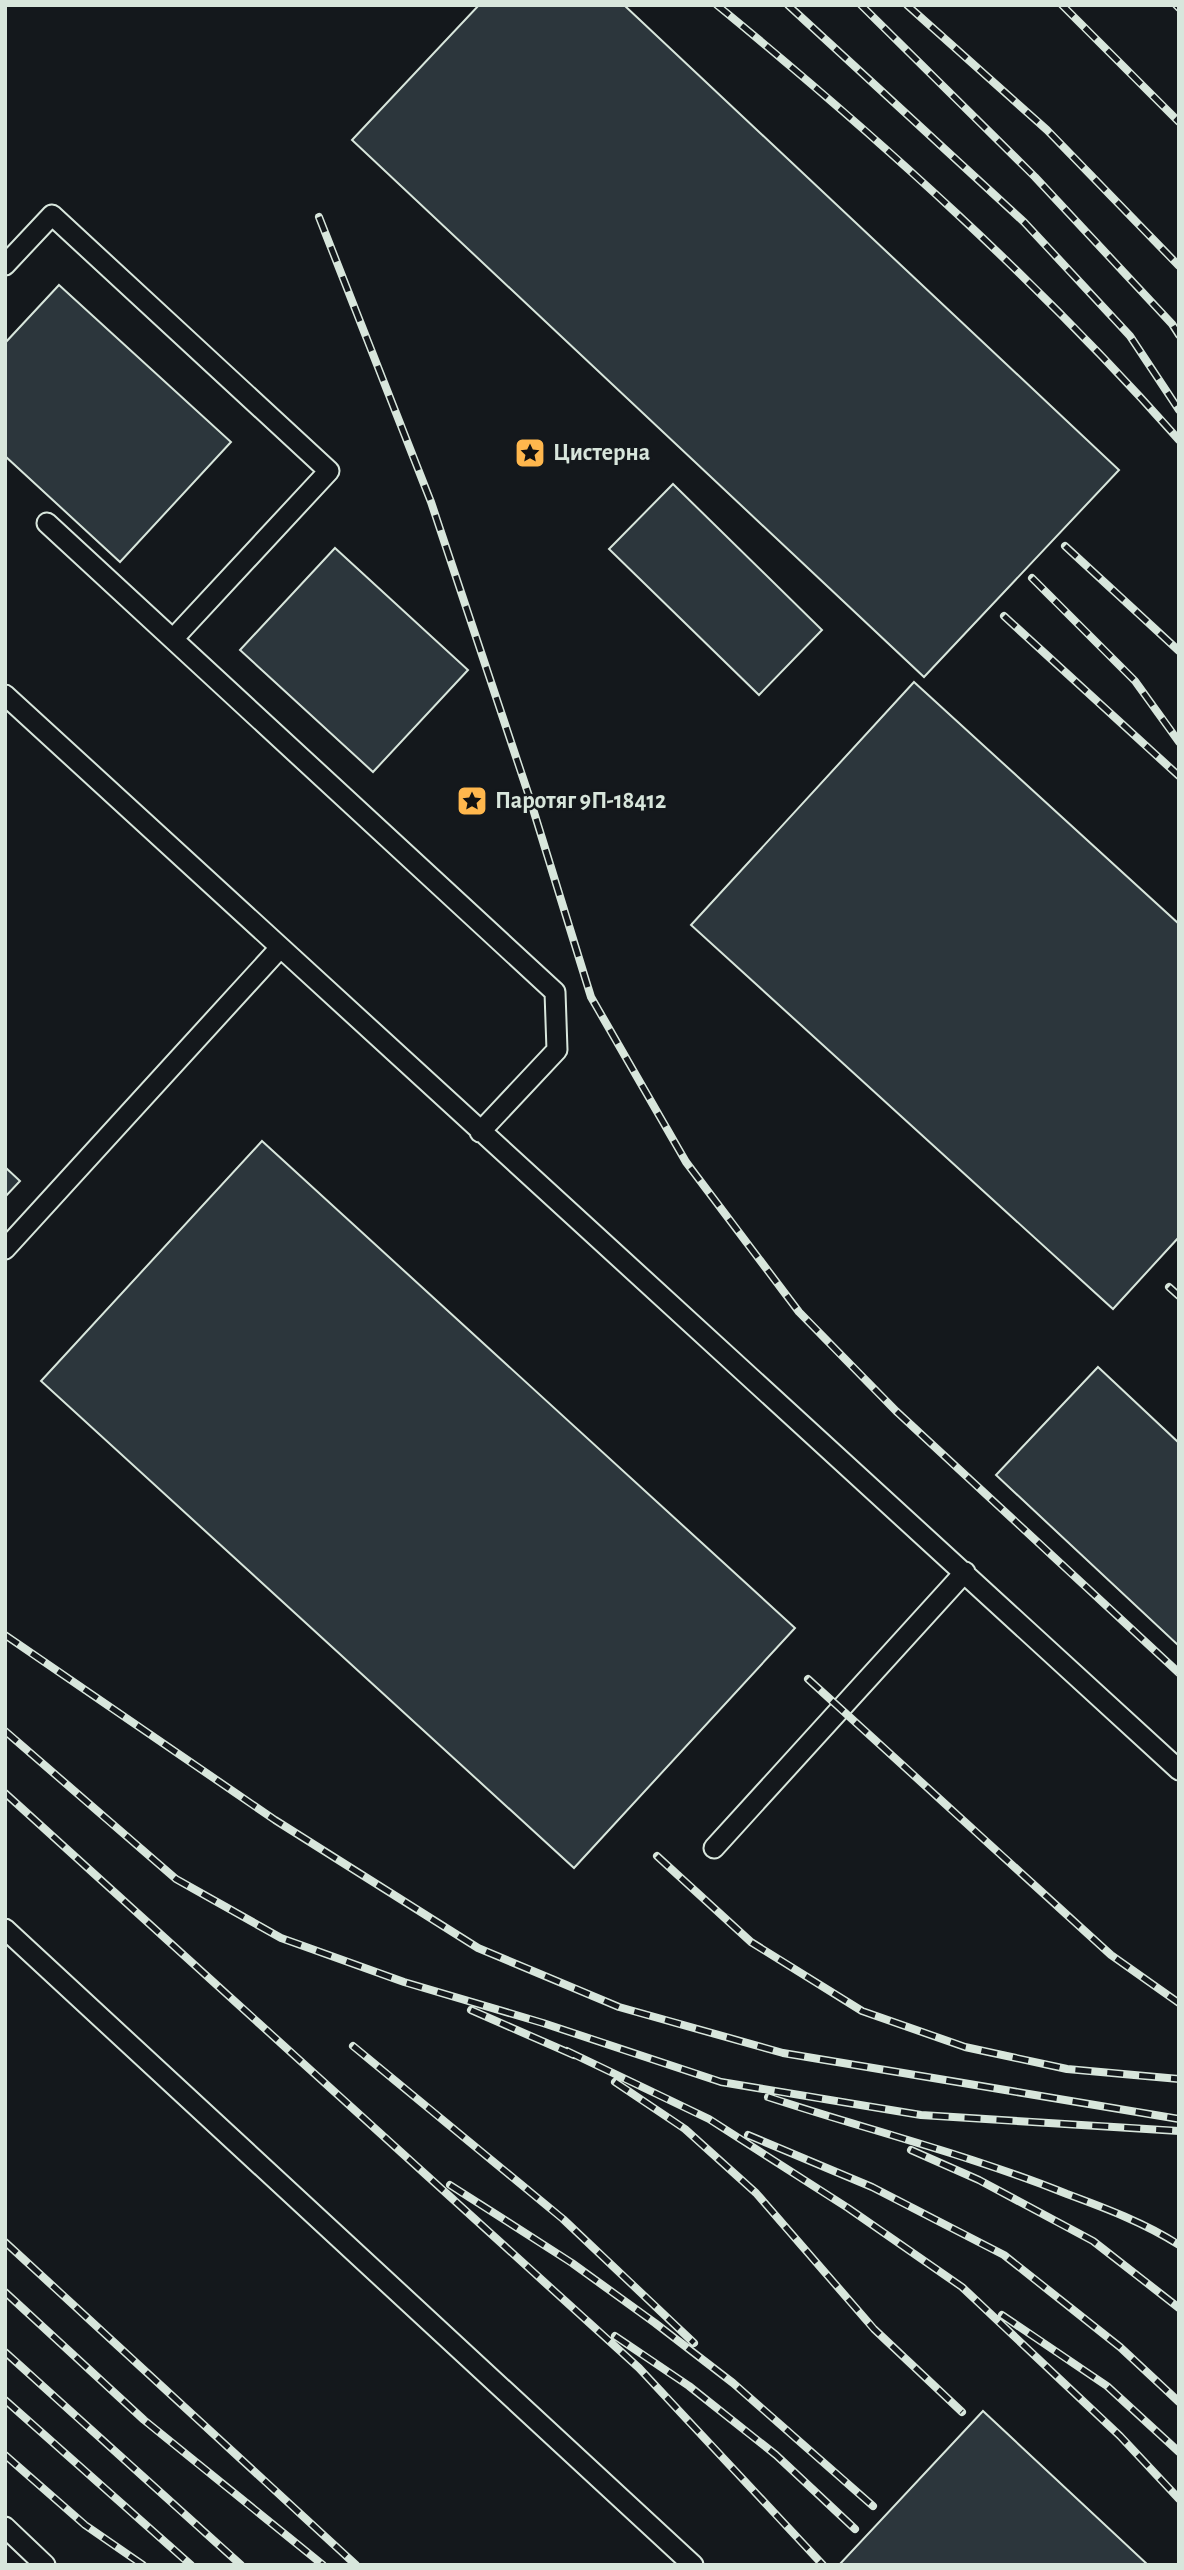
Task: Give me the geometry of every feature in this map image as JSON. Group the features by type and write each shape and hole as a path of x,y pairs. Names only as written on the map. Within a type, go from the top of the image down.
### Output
{"lane":[{"path":"5,265 52,215 329,471 173,639"},
{"path":"47,523 555,992 557,1050 480,1132"},
{"path":"5,695 279,949 1179,1770"},
{"path":"5,1249 279,949"},
{"path":"714,1848 965,1572"},
{"path":"5,1929 693,2565"},
{"path":"5,2527 45,2565"}],"building":[{"path":"479,5 624,5 1119,470 924,677 352,140"},
{"path":"59,285 231,442 120,562 5,456 5,343"},
{"path":"673,484 822,630 759,695 609,549"},
{"path":"335,548 468,670 373,772 240,650"},
{"path":"914,682 1179,924 1179,1237 1113,1309 691,925"},
{"path":"262,1141 795,1628 574,1868 41,1381"},
{"path":"5,1167 20,1181 5,1197"},
{"path":"1098,1367 1179,1443 1179,1646 996,1475"},
{"path":"983,2411 1148,2565 839,2565"}],"railway":[{"path":"717,5 839,108 957,214 1070,324 1179,440"},
{"path":"788,5 1024,222 1130,336 1179,410"},
{"path":"861,5 1035,177 1172,324 1179,335"},
{"path":"907,5 1047,130 1179,266"},
{"path":"1062,5 1179,122"},
{"path":"1176,5 1179,8"},
{"path":"319,217 431,502 529,796 591,997 686,1162 799,1312 896,1411 1179,1673"},
{"path":"1065,546 1179,651"},
{"path":"1032,578 1135,681 1179,742"},
{"path":"1004,616 1179,776"},
{"path":"1169,1287 1179,1296"},
{"path":"5,1635 275,1820 478,1948 619,2007 783,2053 1179,2119"},
{"path":"808,1679 1111,1955 1179,2003"},
{"path":"5,1731 176,1879 281,1938 404,1982 543,2023 721,2082 921,2115 1179,2131"},
{"path":"5,1793 639,2368 823,2565"},
{"path":"657,1856 751,1942 862,2011 965,2047 1067,2069 1179,2079"},
{"path":"471,2010 574,2055"},
{"path":"353,2046 563,2219 694,2343"},
{"path":"567,2051 709,2119 848,2208 962,2287 1120,2436 1179,2499"},
{"path":"615,2082 685,2129 756,2193 874,2329 962,2412"},
{"path":"768,2097 1030,2180 1124,2216 1179,2245"},
{"path":"748,2135 872,2187 1004,2255 1120,2347 1179,2402"},
{"path":"911,2150 979,2180 1093,2241 1179,2308"},
{"path":"450,2185 572,2263 655,2323 733,2383 873,2506"},
{"path":"5,2242 356,2565"},
{"path":"5,2292 144,2420 323,2565"},
{"path":"1002,2315 1107,2386 1179,2452"},
{"path":"615,2336 689,2386 776,2455 855,2529"},
{"path":"5,2352 241,2565"},
{"path":"5,2400 191,2565"},
{"path":"5,2455 85,2525 143,2565"}],"place":[{"name":"Цистерна","path":"530,453"},
{"name":"Паротяг 9П-18412","path":"472,801"}]}
